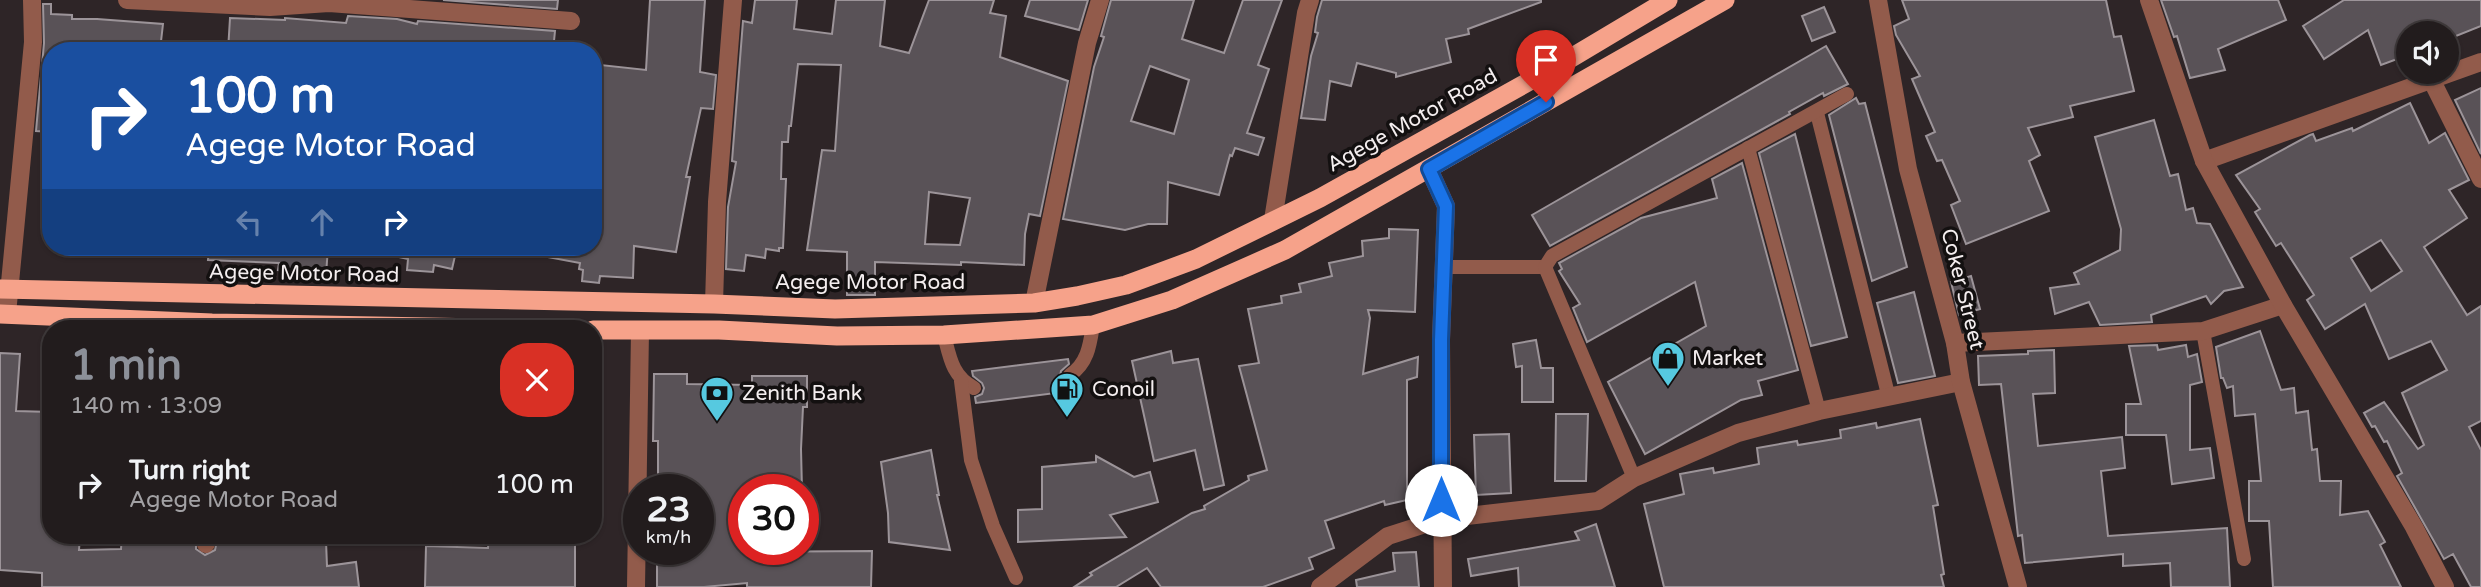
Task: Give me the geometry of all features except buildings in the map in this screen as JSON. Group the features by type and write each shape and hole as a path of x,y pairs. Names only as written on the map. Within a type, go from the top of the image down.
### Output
{"highway":[{"name":"Agege Motor Road","path":"4,289 835,309 1034,303 1126,285 1196,259 1320,198 1668,0"},
{"path":"602,330 719,330 837,336 944,335 1093,325 1172,300 1284,250 1725,0"},
{"path":"4,314 108,320"}],"street":[{"path":"4,314 4,289 33,42 32,0"},
{"path":"127,0 431,5 571,21"},
{"path":"714,304 717,202 733,0"},
{"path":"1034,303 1087,43 1100,0"},
{"path":"1273,220 1310,0"},
{"name":"Coker Street","path":"1878,0 1908,169 2018,587"},
{"path":"2149,0 2204,161 2283,305 2414,527 2445,587"},
{"path":"2459,69 2481,62"},
{"path":"2204,161 2417,84"},
{"path":"2434,84 2481,179"},
{"path":"1429,169 1446,206 1441,519 1443,587"},
{"path":"1955,343 2203,331 2283,305"},
{"path":"636,587 640,331"},
{"path":"1320,587 1388,536 1441,519 1598,501 1634,478 1738,433 1819,411 1962,382"}],"lane":[{"path":"1545,267 1552,256 1817,113 1847,94"},
{"path":"1817,113 1889,398"},
{"path":"1748,148 1819,411"},
{"path":"1444,267 1545,267"},
{"path":"1545,267 1634,478"},
{"path":"1070,375 1077,371 1088,353 1093,325"},
{"path":"2203,331 2244,559"},
{"path":"944,335 951,366 968,384 971,460 993,526 1016,578"}],"place":[{"name":"Market","path":"1668,388"},
{"name":"Conoil","path":"1067,419"},
{"name":"Zenith Bank","path":"717,423"}],"route":[{"path":"1441,500 1441,340 1446,206 1429,169 1546,102"}]}
